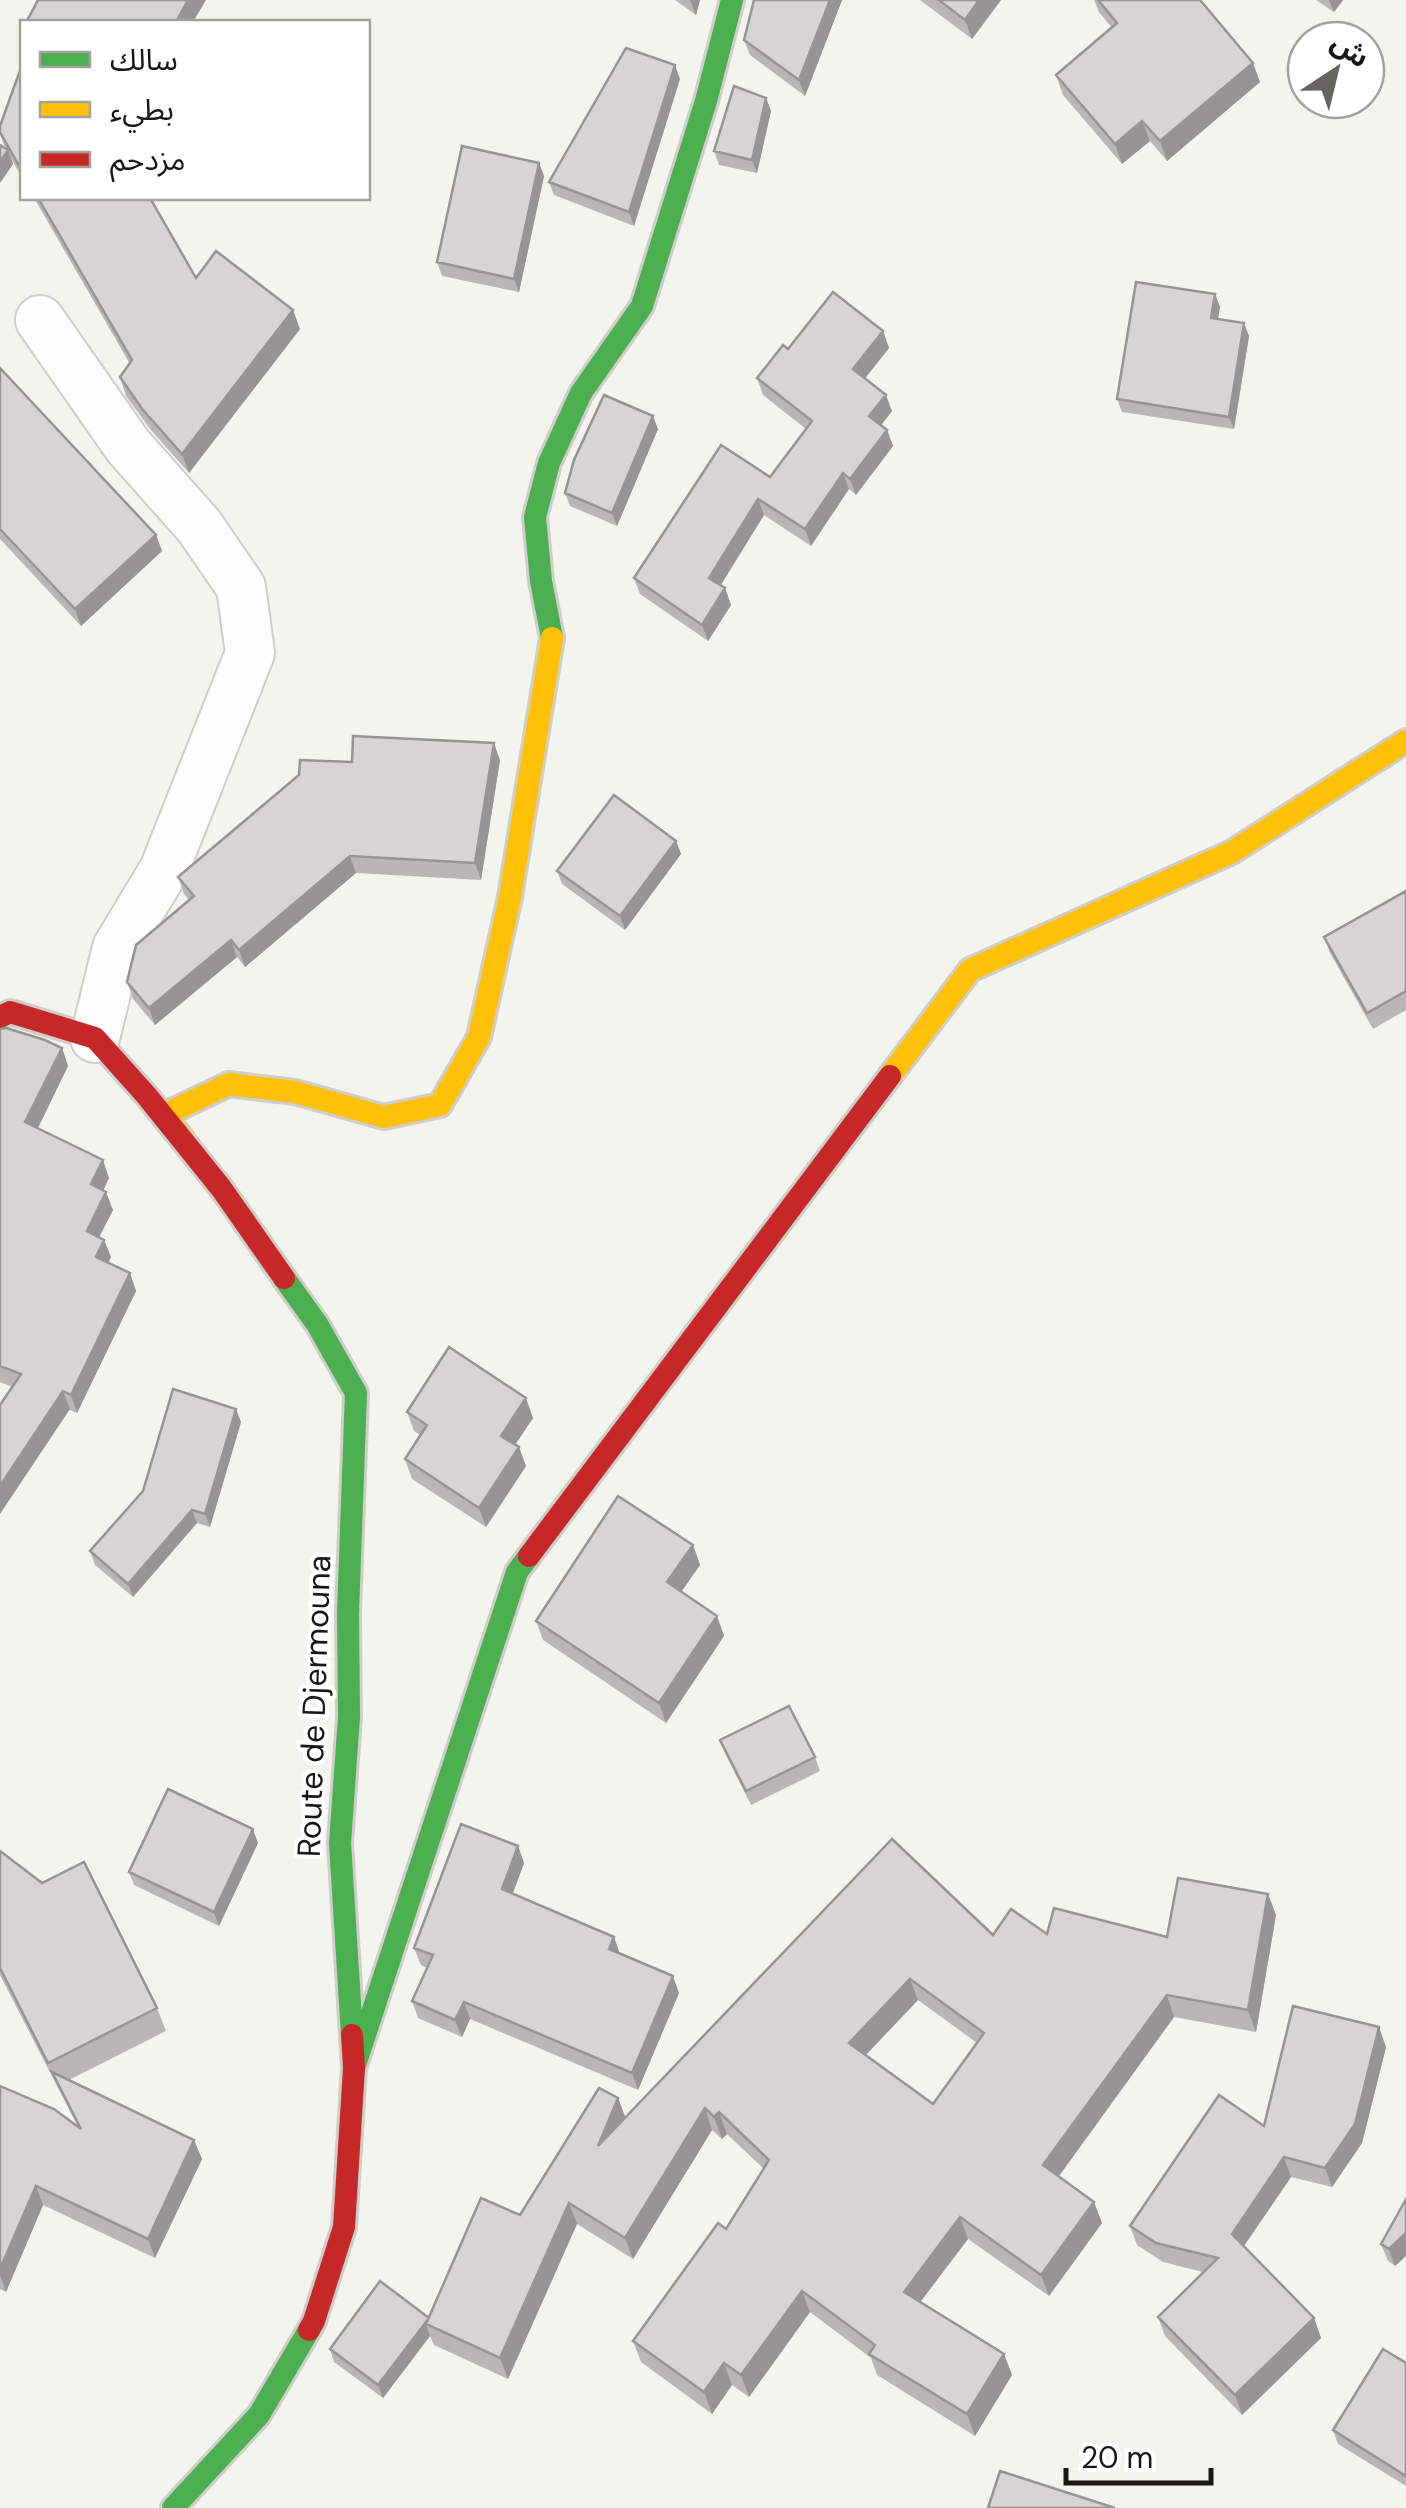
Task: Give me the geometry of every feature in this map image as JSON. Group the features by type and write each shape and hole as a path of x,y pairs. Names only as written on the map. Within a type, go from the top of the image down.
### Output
{"street":[{"path":"183,1140 164,1115 228,1084 296,1092 384,1117 440,1105 479,1037 510,897 552,639 535,517 549,463 581,393 642,306 706,101 732,0"},
{"path":"0,1016 10,1012 95,1038 118,948 164,870 250,652 241,587 200,526 128,446 40,320"},
{"path":"354,2068 517,1572 970,970 1232,852 1406,741"},
{"name":"Route de Djermouna","path":"95,1038 222,1188 317,1324 356,1394 348,1613 349,1717 340,1843 354,2068 344,2227 314,2320 259,2415 173,2508"}],"building":[{"path":"38,0 188,0 177,20 28,19"},
{"path":"754,0 830,0 799,80 744,40"},
{"path":"939,0 979,0 965,20"},
{"path":"1098,0 1200,0 1253,63 1160,141 1142,121 1115,144 1056,75 1117,23"},
{"path":"626,48 675,65 629,212 549,182"},
{"path":"20,71 20,167 0,126"},
{"path":"734,86 766,98 752,160 714,151"},
{"path":"0,145 8,150 0,162"},
{"path":"462,146 539,163 514,279 437,262"},
{"path":"39,200 151,200 196,278 216,251 293,310 182,454 120,377 132,360"},
{"path":"1136,282 1215,294 1211,318 1244,323 1229,417 1117,399"},
{"path":"833,292 883,331 853,369 886,395 869,416 887,430 850,479 843,473 805,529 758,499 709,578 725,588 702,625 634,578 721,445 770,477 812,421 757,378 783,345 788,349"},
{"path":"0,368 156,535 75,609 0,529"},
{"path":"604,395 653,416 612,513 565,493 574,460"},
{"path":"353,736 494,743 475,863 350,856 239,950 231,940 149,1008 127,982 136,945 194,896 178,877 299,775 300,760 352,762"},
{"path":"614,795 676,841 620,916 557,871"},
{"path":"1406,891 1406,991 1367,1013 1324,937"},
{"path":"0,1029 62,1048 25,1122 103,1160 91,1184 106,1192 87,1231 104,1240 96,1257 130,1273 71,1395 63,1391 0,1486 0,1405 21,1374 0,1366"},
{"path":"449,1347 526,1398 501,1436 519,1447 479,1508 405,1459 427,1425 407,1412"},
{"path":"173,1389 236,1409 205,1514 192,1510 128,1584 90,1551 143,1491"},
{"path":"618,1496 693,1545 667,1582 717,1616 659,1703 536,1621"},
{"path":"789,1706 815,1757 746,1791 720,1740"},
{"path":"168,1789 253,1829 214,1912 129,1872"},
{"path":"461,1824 518,1846 502,1889 614,1937 609,1949 673,1976 632,2073 464,2002 455,2020 412,2001 433,1955 414,1948"},
{"path":"892,1839 993,1935 1011,1909 1047,1934 1054,1908 1167,1937 1178,1878 1268,1894 1248,2010 1167,1995 1043,2165 1094,2202 1041,2275 960,2217 904,2292 1004,2354 967,2414 869,2354 875,2345 802,2291 741,2375 724,2363 704,2392 633,2341 718,2223 726,2229 769,2160 719,2112 714,2117 705,2108 625,2238 569,2203 500,2358 426,2324 481,2198 520,2215 599,2088 618,2098 598,2146","holes":["910,1979 984,2033 933,2104 849,2043"]},
{"path":"0,1851 42,1883 84,1862 157,2008 48,2063 0,1968"},
{"path":"1293,2006 1379,2027 1355,2124 1325,2168 1284,2157 1232,2234 1314,2318 1235,2395 1158,2317 1218,2258 1156,2243 1130,2226 1219,2095 1264,2126"},
{"path":"52,2072 194,2140 148,2239 36,2186 0,2269 0,2086 54,2109 81,2129"},
{"path":"1406,2199 1406,2233 1389,2249 1381,2244"},
{"path":"380,2281 429,2318 378,2385 330,2349"},
{"path":"1383,2349 1406,2363 1406,2476 1333,2430"},
{"path":"1000,2471 1115,2508 988,2508"}],"traffic: fast":[{"path":"552,638 535,517 549,463 581,393 642,306 706,101 732,0"},
{"path":"284,1278 317,1324 356,1393 348,1613 349,1717 340,1843 352,2035"},
{"path":"354,2068 517,1572 529,1556"},
{"path":"173,2508 259,2415 309,2330"}],"traffic: slow":[{"path":"183,1140 164,1115 229,1084 295,1092 384,1117 440,1105 479,1037 510,897 552,638"},
{"path":"890,1076 970,970 1232,852 1406,741"}],"traffic: jam":[{"path":"0,1017 10,1012 95,1038 221,1188 284,1278"},
{"path":"529,1556 890,1076"},
{"path":"309,2330 344,2227 354,2068 352,2035"}]}
